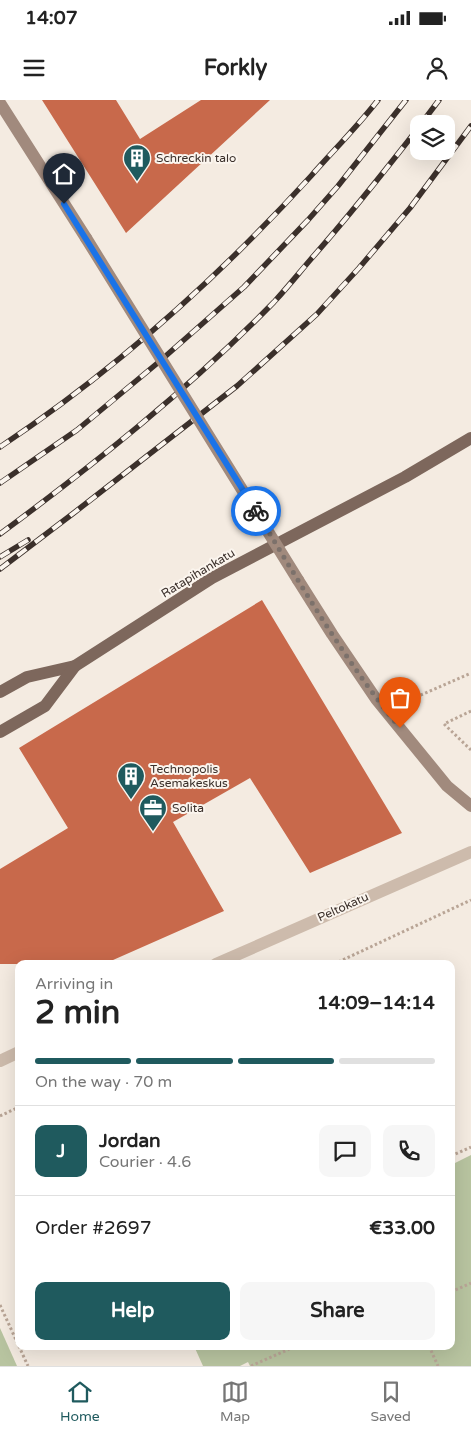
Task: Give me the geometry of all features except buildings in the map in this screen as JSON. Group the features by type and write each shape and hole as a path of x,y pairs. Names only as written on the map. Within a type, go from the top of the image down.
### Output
{"main road":[{"name":"Ratapihankatu","path":"0,732 44,706 75,666 212,578 405,477 471,438"},
{"name":"Ratapihankatu","path":"0,692 28,677 75,666"}],"street":[{"path":"0,104 86,238 332,634 376,699 447,786 471,806"},
{"name":"Peltokatu","path":"225,960 471,852"},
{"path":"0,1061 15,1054"}],"path":[{"path":"416,697 471,673"},
{"path":"471,711 444,724 471,750"},
{"path":"343,960 471,900"},
{"path":"0,1116 15,1109"},
{"path":"455,1154 471,1147"},
{"path":"455,1290 471,1283"},
{"path":"0,1305 15,1338"},
{"path":"21,1350 28,1366"},
{"path":"251,1366 287,1350"},
{"path":"431,1350 438,1366"}],"green space":[{"path":"471,1155 471,1366 250,1366 248,1362 240,1366 203,1366 196,1350 455,1350 455,1163"},
{"path":"0,1328 17,1366 0,1366"}],"railway":[{"path":"0,447 84,387 202,287 276,214 378,100"},
{"path":"0,483 77,430 160,361 244,287 338,186 406,100"},
{"path":"428,115 439,100"},
{"path":"0,569 237,386 317,314 410,208 471,126"},
{"path":"0,534 142,424 242,334 288,286 353,210 410,138"},
{"path":"0,557 28,540"}],"way so far":[{"path":"256,511 332,634 376,699 400,728"}],"place":[{"name":"Schreckin talo","path":"137,182"},
{"name":"Technopolis Asemakeskus","path":"131,800"},
{"name":"Solita","path":"153,832"}],"route":[{"path":"64,204 256,511"}]}
